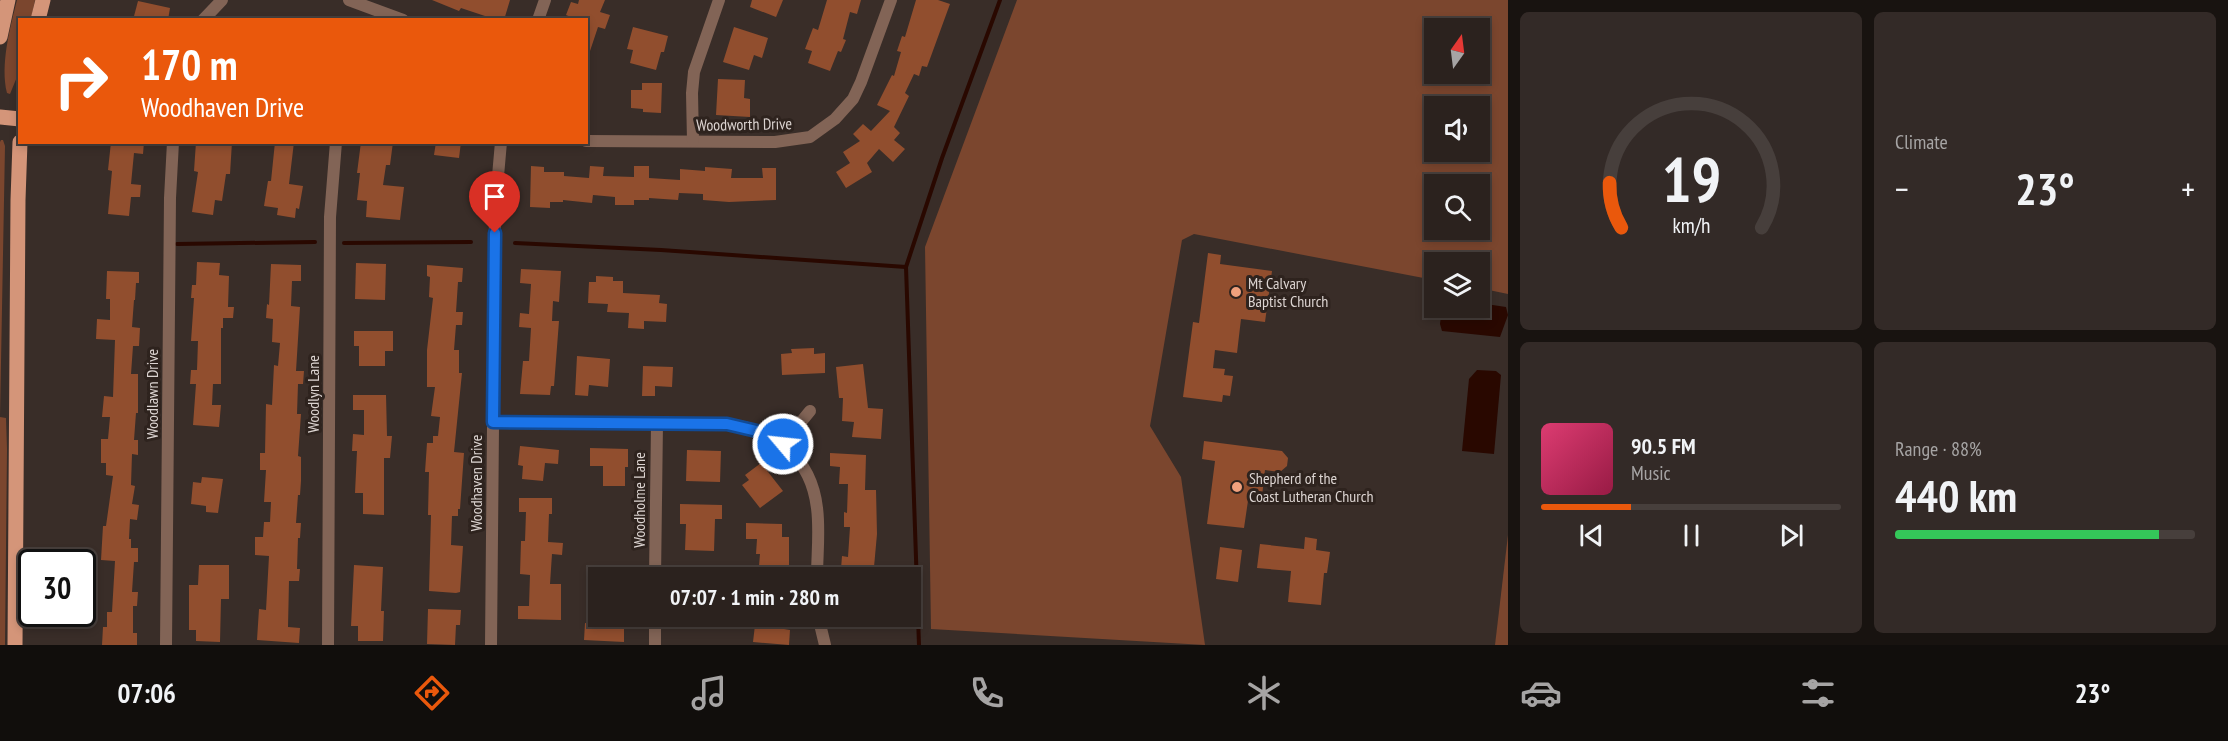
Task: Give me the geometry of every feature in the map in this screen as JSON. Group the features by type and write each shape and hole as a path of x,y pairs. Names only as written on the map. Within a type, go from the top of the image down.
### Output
{"main road":[{"path":"0,37 8,0"},
{"path":"38,18 43,0"},
{"path":"0,117 18,119"},
{"path":"15,645 20,144"}],"street":[{"path":"205,18 222,0"},
{"path":"349,0 366,13 392,18"},
{"path":"539,18 545,0"},
{"path":"693,141 694,72 719,0"},
{"name":"Woodworth Drive","path":"588,141 786,141 803,139 820,131 841,113 857,91 891,0"},
{"name":"Woodlawn Drive","path":"166,645 170,198 173,144"},
{"name":"Woodlyn Lane","path":"328,645 330,217 336,144"},
{"name":"Woodhaven Drive","path":"491,645 495,210 501,144"},
{"path":"783,444 810,411"},
{"path":"493,422 735,425 761,432 783,444 803,469 814,496 817,514 817,567"},
{"name":"Woodholme Lane","path":"656,567 657,423"},
{"path":"655,627 655,645"},
{"path":"821,627 825,645"}],"shaded area":[{"path":"17,0 35,0 31,18 18,18 18,74 10,94 7,93 5,82 5,59"},
{"path":"1017,0 1508,0 1508,294 1490,290 1490,252 1424,252 1424,278 1194,234 1182,240 1150,426 1181,477 1205,645 931,629 925,247"},
{"path":"3,140 5,146 0,417 0,142"},
{"path":"1490,305 1506,307 1508,315 1500,337 1442,331 1441,318 1490,318"},
{"path":"1477,370 1496,371 1501,375 1494,454 1462,451 1469,379"},
{"path":"0,417 6,418 7,449 5,645 0,645"},
{"path":"1508,535 1508,645 1495,645"}],"building":[{"path":"432,0 510,0 505,18 488,18 461,8 459,11"},
{"path":"579,0 605,0 600,12 610,15 605,29 598,27 588,57 588,18 573,18 566,15 571,2 578,4"},
{"path":"752,0 783,0 776,17 750,7"},
{"path":"827,0 861,0 857,14 850,12 843,39 846,40 841,52 838,51 830,71 808,63 812,51 805,49 813,28 818,30"},
{"path":"916,0 938,0 950,4 927,67 922,66 919,76 914,74 905,93 909,96 894,127 900,133 894,140 905,149 893,162 879,149 867,163 872,172 846,188 836,172 850,163 843,152 860,141 853,134 863,124 871,131 890,111 877,105 892,75 894,76 901,52 897,51 902,36 905,37"},
{"path":"138,1 170,8 168,18 134,18"},
{"path":"633,27 668,36 656,70 630,63 633,50 627,49"},
{"path":"734,27 768,38 762,58 754,55 749,70 723,62"},
{"path":"718,79 745,80 744,98 750,99 750,117 716,115"},
{"path":"642,83 662,83 661,113 643,112 643,109 631,108 631,90 642,90"},
{"path":"111,144 144,144 143,154 134,153 131,184 141,185 140,197 131,197 129,216 108,214 112,171 108,170"},
{"path":"196,144 232,144 230,174 226,174 222,201 215,200 213,215 192,212 198,172 194,171"},
{"path":"275,144 294,144 289,184 303,186 295,218 277,215 278,208 264,206 268,181 271,181"},
{"path":"361,144 393,144 390,165 386,165 383,185 404,187 400,220 366,217 367,201 357,200 360,173 357,173"},
{"path":"436,144 461,144 459,158 434,155"},
{"path":"531,166 544,167 544,172 564,172 564,176 589,178 590,166 604,167 603,176 634,177 634,166 649,166 649,178 680,180 680,169 705,171 705,167 732,169 731,178 763,178 762,168 776,168 776,200 729,202 703,200 703,194 679,193 678,200 649,198 649,200 634,200 634,205 615,205 615,197 593,195 592,203 563,200 563,202 550,202 550,208 530,207"},
{"path":"1208,253 1221,255 1220,264 1272,271 1265,322 1241,319 1237,353 1215,350 1213,368 1225,369 1224,375 1233,376 1230,396 1223,395 1222,402 1183,397 1193,322 1199,323"},
{"path":"197,262 220,263 219,275 229,276 228,307 234,307 233,318 223,318 223,328 221,328 221,384 213,384 212,405 221,405 219,427 193,425 196,384 190,384 191,370 197,370 198,341 191,341 194,298 191,298 192,285 196,285"},
{"path":"356,263 386,264 385,300 355,299"},
{"path":"271,264 301,265 301,281 292,281 291,306 300,307 296,371 304,371 303,384 298,384 297,414 301,414 298,456 301,457 301,481 296,523 301,523 297,569 300,569 299,581 289,581 288,627 300,628 299,643 257,640 259,609 266,610 269,556 255,555 255,537 263,537 264,522 270,522 271,502 264,502 266,470 260,470 260,453 265,453 266,404 272,405 274,365 278,366 280,343 272,342 273,319 266,318"},
{"path":"427,265 463,268 462,282 458,282 456,312 463,312 462,325 456,325 454,350 459,350 459,373 462,373 454,452 464,453 460,509 458,509 458,516 452,516 451,545 463,546 460,592 456,593 429,591 431,515 428,515 429,472 425,472 427,443 433,443 433,436 438,436 440,417 431,416 435,387 427,387 427,350 433,298 429,297 430,277 427,276"},
{"path":"521,269 561,271 559,302 553,301 552,321 559,321 554,386 551,386 550,395 520,394 523,361 529,361 531,328 519,327 520,313 529,314 531,284 520,283"},
{"path":"107,271 139,272 132,327 140,328 139,346 133,346 131,374 138,374 138,413 136,413 134,440 138,440 138,455 132,454 131,485 135,486 132,504 139,505 137,520 130,519 129,539 131,539 131,548 138,548 138,562 134,562 132,592 138,592 137,606 133,606 133,633 137,633 137,645 102,645 103,627 107,627 107,612 112,612 115,561 101,560 103,526 106,526 113,476 106,475 106,463 101,463 101,439 108,439 110,417 102,417 104,396 113,397 115,340 96,339 97,319 110,320 110,299 106,299"},
{"path":"596,276 613,277 613,281 623,281 623,293 660,295 659,303 667,304 666,322 644,321 644,329 628,328 629,313 607,312 608,304 588,303 589,282 596,282"},
{"path":"354,331 393,331 393,351 385,351 385,366 359,366 359,346 354,346"},
{"path":"814,348 814,354 825,353 825,373 782,375 781,354 792,353 791,349"},
{"path":"577,356 610,359 608,387 589,385 588,396 575,395"},
{"path":"863,364 868,408 883,409 881,439 852,437 854,422 842,421 843,398 839,398 836,367"},
{"path":"643,366 673,367 672,387 655,386 655,396 642,396"},
{"path":"353,395 386,395 387,436 392,436 390,458 384,458 384,515 363,514 363,493 355,493 357,451 352,451 353,434 364,435 364,410 353,410"},
{"name":"Shepherd of the Coast Lutheran Church","path":"1204,441 1282,451 1288,458 1287,466 1280,472 1265,470 1262,496 1249,494 1244,528 1207,524 1215,461 1202,459"},
{"path":"520,446 559,450 558,464 545,463 543,481 522,479 523,466 518,465"},
{"path":"590,448 628,449 625,486 603,486 603,466 590,466"},
{"path":"687,450 721,451 720,482 686,481"},
{"path":"830,453 866,455 865,490 876,490 877,534 874,567 841,567 842,556 848,557 850,527 844,527 844,512 847,513 848,484 839,484 840,467 830,466"},
{"path":"761,463 783,491 760,508 742,485 749,480 745,475"},
{"path":"202,477 223,479 218,513 206,512 206,506 191,504 193,482 201,483"},
{"path":"519,498 552,498 548,542 563,543 562,555 552,554 550,584 561,584 561,620 518,619 518,606 529,606 530,575 520,574 521,541 525,541 526,512 519,512"},
{"path":"680,504 722,505 722,519 715,519 714,551 685,550 686,524 680,524"},
{"path":"746,523 782,524 782,537 789,537 789,567 759,567 760,554 756,554 757,539 746,539"},
{"path":"1305,537 1317,539 1316,550 1330,552 1327,573 1324,573 1321,605 1288,602 1291,571 1257,568 1260,544 1304,549"},
{"path":"1220,547 1242,550 1238,582 1216,579"},
{"path":"199,565 229,565 229,599 221,599 220,642 196,641 196,630 189,630 189,585 198,585"},
{"path":"354,565 383,567 381,611 384,611 383,641 358,641 358,626 351,626"},
{"path":"428,609 461,610 460,625 456,625 455,645 427,644"},
{"path":"585,623 588,623 588,627 624,627 624,642 584,640"},
{"path":"755,627 784,627 784,629 790,630 789,645 753,642"}],"waterway":[{"path":"919,645 906,267 942,158 1000,0"},
{"path":"177,244 315,242"},
{"path":"344,243 471,242"},
{"path":"515,243 661,250 906,267"}],"place":[{"name":"Mt Calvary Baptist Church","path":"1236,292"},
{"name":"Shepherd of the Coast Lutheran Church","path":"1237,487"}],"route":[{"path":"495,233 493,422 727,424 753,429 783,444"}]}
